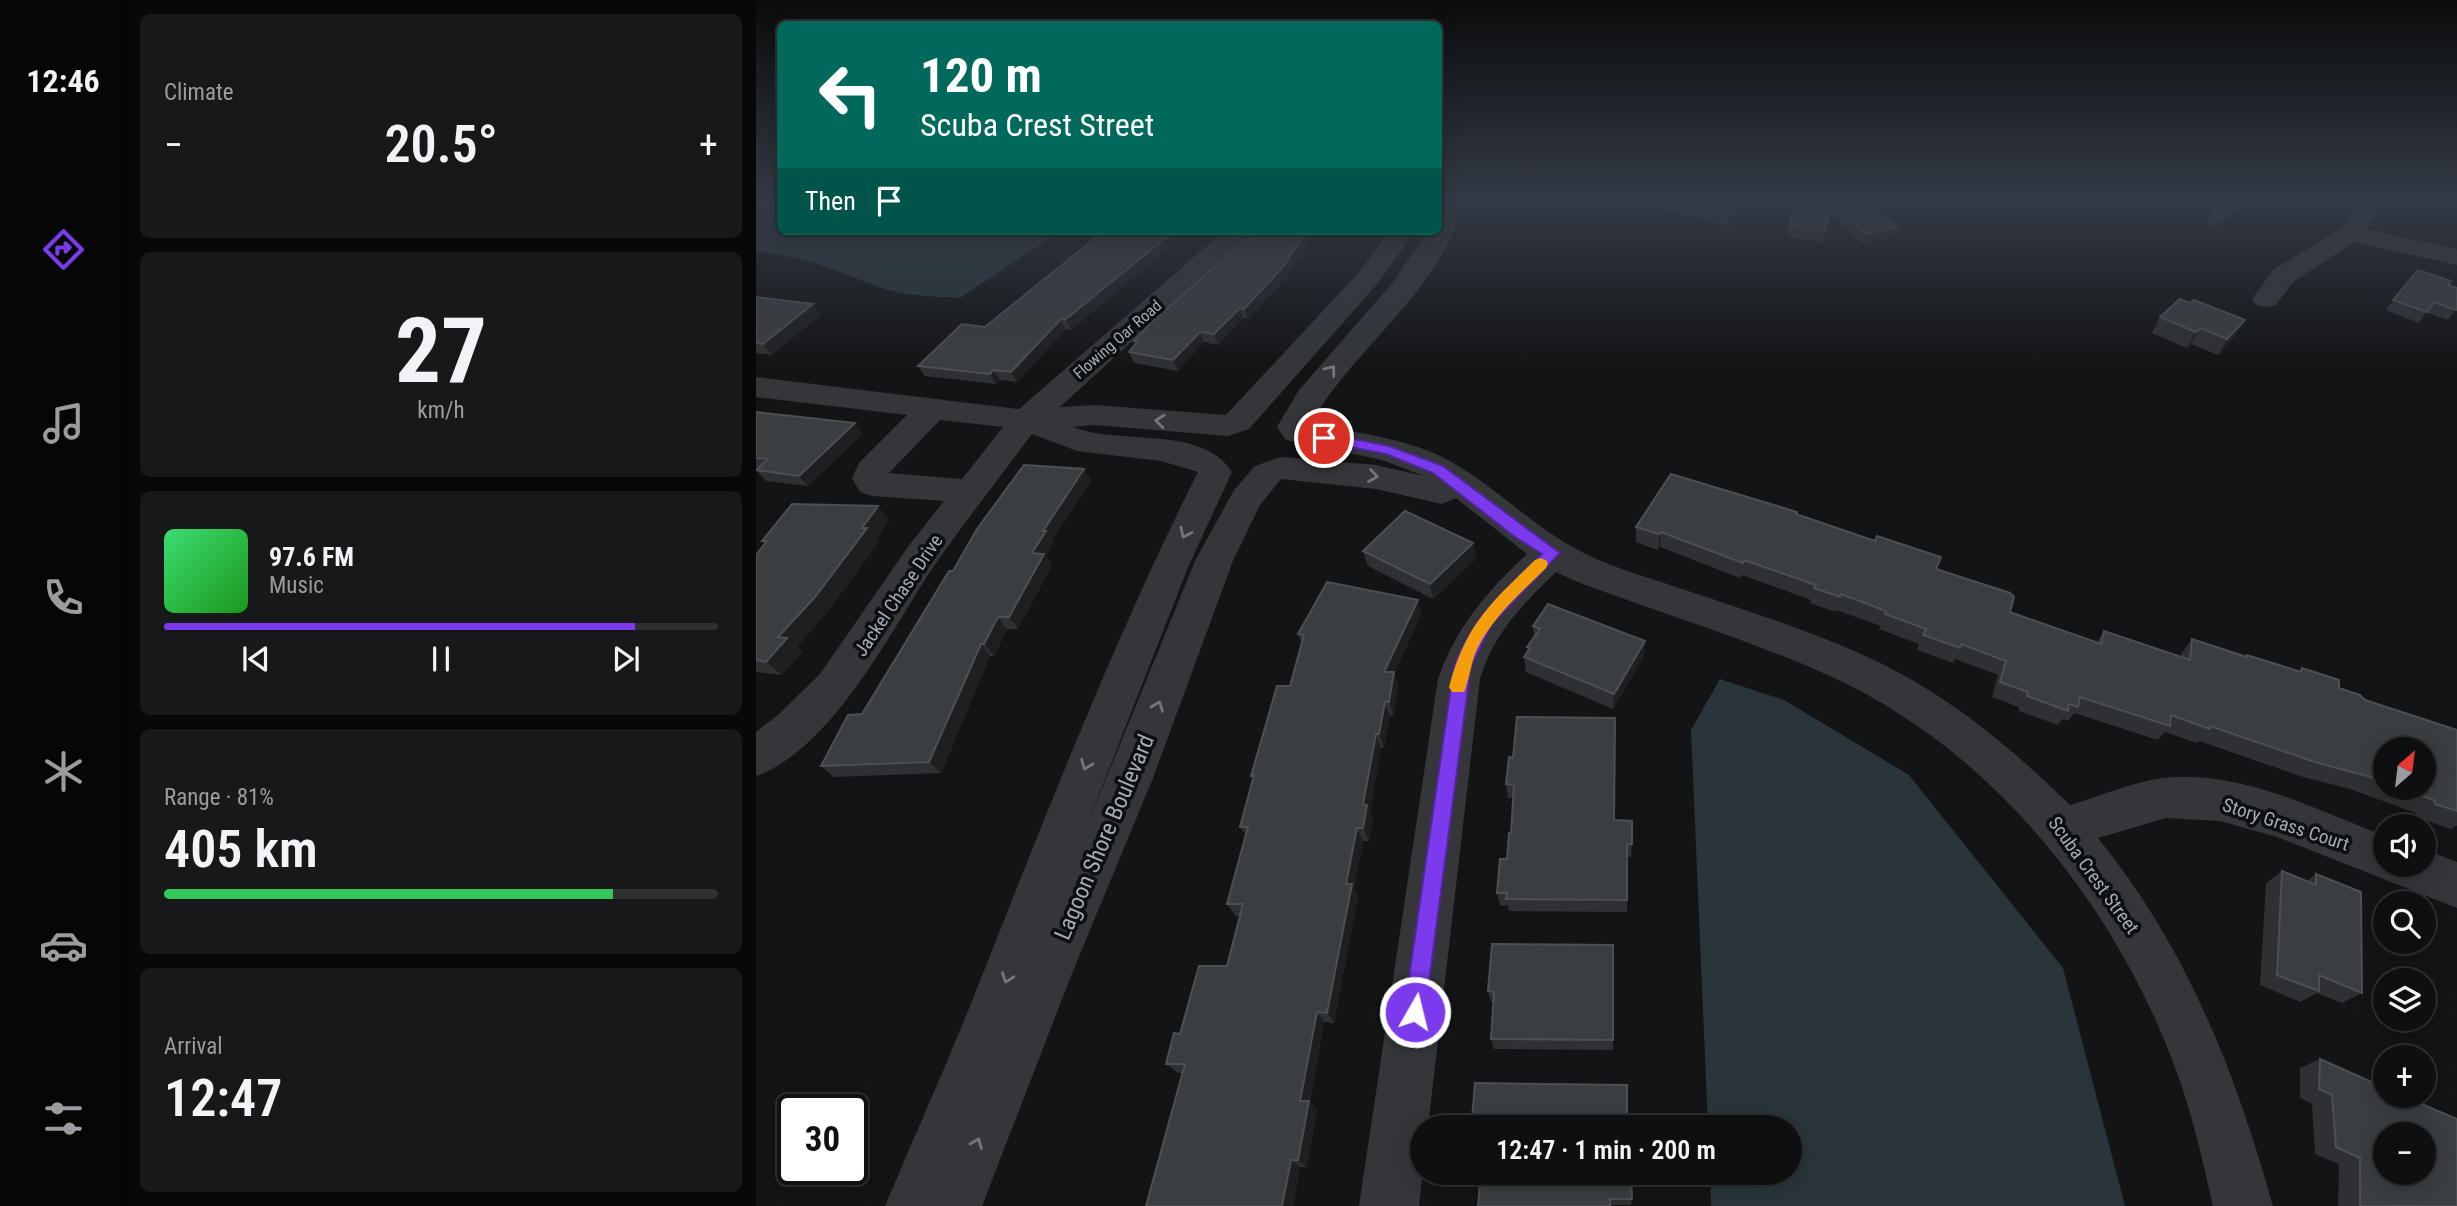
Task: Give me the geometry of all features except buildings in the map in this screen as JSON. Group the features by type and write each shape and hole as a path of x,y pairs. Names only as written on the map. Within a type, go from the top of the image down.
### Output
{"street":[{"name":"Flowing Oar Road","path":"1026,420 1213,254"},
{"path":"1212,468 1206,449 1218,433 1259,403 1386,254"},
{"path":"1026,420 1076,440 1198,459 1212,468 1239,478 1274,471 1298,450 1300,441 1296,429 1308,401 1332,368 1427,254"},
{"path":"2266,299 2283,275 2316,254"},
{"path":"756,387 1026,420 1094,415 1233,424 1264,417 1275,418 1296,429"},
{"path":"933,408 871,471 869,478 872,484 969,491"},
{"name":"Jackel Chase Drive","path":"756,757 794,727 835,686 923,554 1026,420"},
{"name":"Scuba Crest Street","path":"1296,429 1389,450 1421,461 1457,482 1504,520 1552,553 1597,575 1810,650 1892,688 1929,711 1982,751 2028,791 2063,828 2126,915 2158,966 2201,1060 2223,1125 2243,1206"},
{"name":"Lagoon Shore Boulevard","path":"915,1206 1001,993 1088,759 1212,468"},
{"name":"Scuba Crest Street","path":"1274,471 1336,471 1404,481 1451,495 1504,520"},
{"name":"Lagoon Shore Boulevard","path":"952,1206 1048,968 1131,778 1214,561 1246,499 1274,471"},
{"path":"1389,1206 1459,679 1467,653 1486,619 1552,553"},
{"name":"Story Grass Court","path":"2063,828 2163,798 2204,797 2281,818 2373,853"},
{"path":"2436,877 2457,885"}],"shaded area":[{"path":"775,254 1026,254 960,298 894,292"},
{"path":"1720,679 1784,700 1909,775 2063,968 2125,1206 1711,1206 1710,1185 1802,1185 1802,1115 1707,1115 1691,730"}],"slow traffic":[{"path":"1458,687 1462,666 1479,629 1494,609 1540,564"}],"route":[{"path":"1324,438 1389,450 1438,469 1536,545 1552,553 1486,619 1472,641 1462,666 1415,1012"}]}
